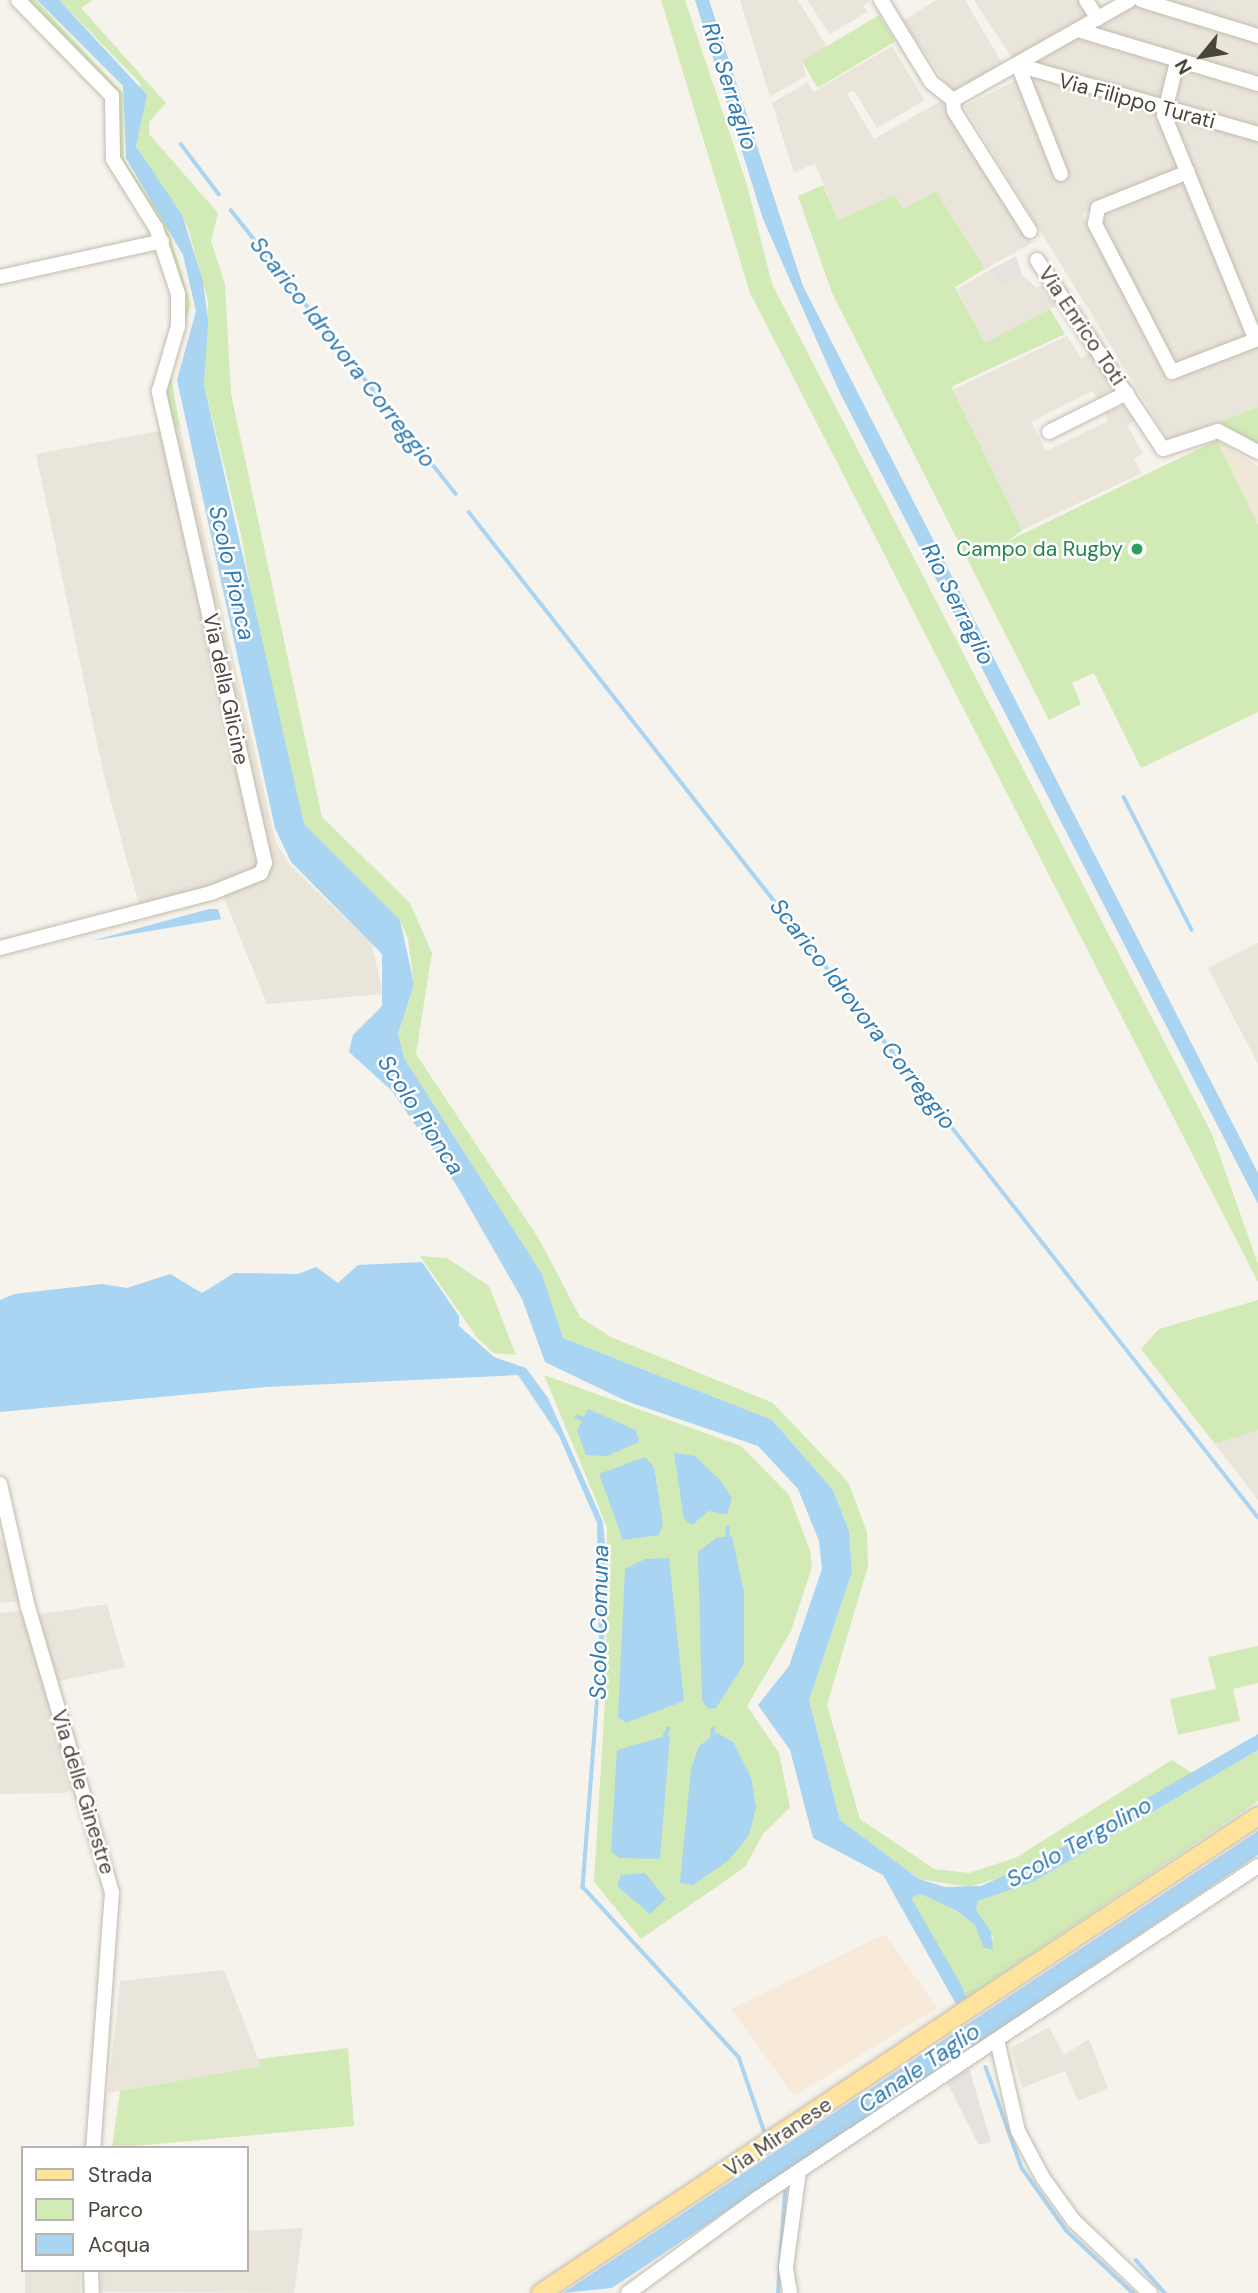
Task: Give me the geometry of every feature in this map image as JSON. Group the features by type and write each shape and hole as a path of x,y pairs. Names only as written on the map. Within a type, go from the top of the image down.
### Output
{"main road":[{"name":"Via Miranese","path":"541,2293 1258,1816"}],"street":[{"name":"Via della Glicine","path":"0,948 211,893 261,873 265,863 163,412 160,372 180,311 162,241 117,170 112,96 18,0"},
{"path":"881,0 931,82 953,100 954,111 1030,231"},
{"path":"1086,0 1098,19"},
{"path":"953,100 1130,0"},
{"path":"1140,0 1258,36"},
{"path":"1078,30 1177,62 1258,84"},
{"path":"1177,62 1164,109 1257,339 1172,372 1093,214 1188,172"},
{"path":"1018,65 1061,174"},
{"name":"Via Filippo Turati","path":"1018,65 1258,134"},
{"path":"0,277 162,241"},
{"name":"Via Enrico Toti","path":"1037,260 1163,449 1218,431 1258,452"},
{"name":"Via Enrico Toti","path":"1049,432 1127,393"},
{"name":"Via delle Ginestre","path":"0,1484 27,1607 112,1892 93,2146"},
{"path":"628,2293 799,2171 1258,1866"},
{"path":"997,2040 1018,2131 1043,2178 1074,2221 1150,2293"},
{"path":"790,2293 786,2267 799,2171"},
{"path":"91,2272 92,2293"}],"shaded area":[{"path":"740,0 798,0 827,47 802,62 806,76 770,97"},
{"path":"807,0 870,1 863,6 867,12 830,34"},
{"path":"936,0 965,0 1002,63 954,95 903,21"},
{"path":"974,0 1080,0 1090,16 1013,59"},
{"path":"1150,0 1258,0 1258,32"},
{"path":"1135,5 1258,40 1258,81 1089,32"},
{"path":"1078,38 1172,65 1162,104 1032,65"},
{"path":"892,46 925,100 877,128 854,91 847,94 874,139 941,101 1032,243 985,269 936,191 903,209 894,195 838,220 815,163 794,173 772,103 808,82 813,92"},
{"path":"1179,68 1258,88 1258,128 1171,104"},
{"path":"1028,75 1160,116 1181,169 1082,214 1168,381 1258,345 1258,407 1169,441 964,106"},
{"path":"1174,115 1258,138 1258,332 1172,121"},
{"path":"1184,179 1250,337 1177,367 1097,218"},
{"path":"1016,256 1022,275 1002,286 990,270"},
{"path":"990,270 1002,286 1022,275 1037,288 1047,282 1060,304 985,344 957,289"},
{"path":"1067,336 1081,358 1092,352 1112,388 1098,400 1093,391 1031,422 1046,451 1108,421 1105,413 1123,406 1135,421 1127,426 1143,453 1134,459 1142,473 1022,530 952,390"},
{"path":"180,427 276,843 290,865 372,944 383,994 267,1004 223,895 141,912 104,776 36,454"},
{"path":"1217,440 1258,466 1258,525"},
{"path":"1258,943 1258,1064 1208,968"},
{"path":"1258,1430 1258,1500 1215,1444"},
{"path":"0,1537 9,1552 19,1601 0,1603"},
{"path":"107,1604 125,1667 55,1682 35,1615"},
{"path":"0,1613 24,1613 49,1692 73,1790 65,1793 0,1794"},
{"path":"885,1934 937,2008 794,2096 731,2009"},
{"path":"224,1970 261,2066 108,2093 120,1981"},
{"path":"1049,2027 1064,2055 1089,2039 1108,2088 1078,2101 1065,2071 1022,2088 1011,2048"},
{"path":"969,2068 991,2142 979,2145 947,2083"},
{"path":"303,2228 294,2293 101,2292 101,2272 248,2272 248,2231"},
{"path":"25,2272 80,2272 80,2293 25,2293"}],"green space":[{"path":"25,0 36,0 123,93 124,160 166,223 191,304 171,377 180,427 168,429 162,391 181,295 118,163 118,108"},
{"path":"59,0 93,0 81,8 166,103 149,122 149,134 218,213 211,241 225,284 231,394 322,817 410,903 432,953 416,1054 539,1239 580,1317 611,1337 773,1403 848,1482 867,1532 868,1566 827,1705 860,1819 934,1869 969,1873 1015,1858 1172,1760 1192,1773 1021,1871 969,1887 919,1879 840,1820 809,1700 852,1572 849,1531 833,1490 772,1420 563,1338 542,1274 404,1058 398,1034 414,984 408,939 400,920 304,824 268,691 241,534 204,385 208,301 188,228 136,145 140,83"},
{"path":"661,0 685,0 747,185 772,284 1212,1134 1258,1264 1258,1282 750,293"},
{"path":"879,15 895,42 818,88 802,61"},
{"path":"823,185 838,220 894,195 903,209 936,191 985,269 955,287 985,343 1050,309 1065,334 951,387 1022,530 1008,541 1217,440 1258,525 1258,712 1141,768 1094,673 1072,683 1081,704 1049,720 832,293 798,196"},
{"path":"1258,407 1258,444 1219,422"},
{"path":"420,1256 447,1258 489,1286 516,1355 494,1353 478,1339"},
{"path":"1258,1300 1258,1430 1215,1444 1141,1349 1159,1329"},
{"path":"544,1375 741,1446 789,1495 810,1550 812,1567 791,1631 747,1706 779,1753 790,1807 763,1834 745,1867 641,1939 594,1882 606,1684 607,1527"},
{"path":"1258,1646 1258,1683 1233,1689 1240,1721 1178,1735 1170,1699 1216,1689 1208,1657"},
{"path":"1258,1750 1258,1801 966,1998 910,1898 921,1894 945,1904 975,1925 983,1941 994,1939 976,1910 978,1901 1033,1882"},
{"path":"348,2048 354,2126 112,2146 120,2091 261,2066 258,2059"}],"water":[{"name":"Scolo Tergolino","path":"37,0 59,0 147,95 136,146 182,215 203,281 208,321 204,385 304,824 400,920 414,984 398,1034 404,1058 542,1274 563,1338 772,1420 833,1490 849,1531 852,1572 809,1700 840,1820 919,1879 945,1887 981,1886 1049,1855 1258,1734 1258,1750 1033,1882 978,1901 976,1910 991,1932 993,1950 984,1948 975,1925 955,1910 921,1894 911,1898 962,1986 966,1998 956,2004 883,1875 813,1838 790,1750 758,1705 789,1666 822,1569 819,1541 798,1489 758,1446 626,1401 545,1362 522,1299 457,1186 392,1091 349,1052 353,1035 382,1006 382,954 291,862 275,828 177,380 196,311 183,255 126,158 123,86"},
{"name":"Rio Serraglio","path":"695,0 709,0 803,286 1258,1173 1258,1204 840,393 763,219"},
{"path":"209,909 218,909 221,919 91,941"},
{"path":"422,1262 459,1316 459,1326 494,1357 526,1368 548,1398 603,1522 608,1578 604,1642 599,1645 597,1523 559,1436 518,1375 266,1387 0,1412 0,1300 14,1294 102,1284 127,1288 170,1274 202,1293 234,1273 298,1274 316,1267 338,1283 358,1265"},
{"path":"588,1409 636,1430 639,1442 607,1456 586,1455 577,1430"},
{"path":"674,1453 695,1456 720,1480 732,1498 727,1515 709,1511 692,1525 684,1519"},
{"path":"645,1457 654,1467 663,1524 659,1535 623,1540 599,1474"},
{"path":"732,1536 744,1593 744,1664 716,1708 709,1709 702,1701 698,1552 716,1538"},
{"path":"669,1558 684,1701 626,1723 618,1717 625,1569 645,1559"},
{"path":"717,1733 733,1742 751,1777 756,1808 749,1835 729,1860 693,1885 680,1883 691,1769 699,1746"},
{"path":"670,1735 660,1859 619,1858 611,1851 617,1750"},
{"name":"Canale Taglio","path":"1258,1831 1258,1855 612,2288 563,2293"},
{"path":"645,1873 666,1899 650,1914 617,1886 621,1875"}],"waterway":[{"name":"Scarico Idrovora Correggio","path":"181,144 219,194"},
{"name":"Scarico Idrovora Correggio","path":"231,210 456,494"},
{"name":"Scarico Idrovora Correggio","path":"469,512 1258,1517"},
{"path":"1124,797 1192,930"},
{"path":"577,1417 588,1420"},
{"path":"727,1541 728,1528"},
{"name":"Scolo Comuna","path":"602,1641 583,1887 739,2057 764,2130"},
{"path":"664,1738 668,1729"},
{"path":"712,1738 713,1729"},
{"name":"Scolo Pionca","path":"986,2067 1022,2168 1067,2231 1133,2293"},
{"name":"Scolo Comuna","path":"778,2293 785,2192"},
{"path":"1136,2260 1165,2293"}],"place":[{"name":"Campo da Rugby","path":"1137,549"}]}
